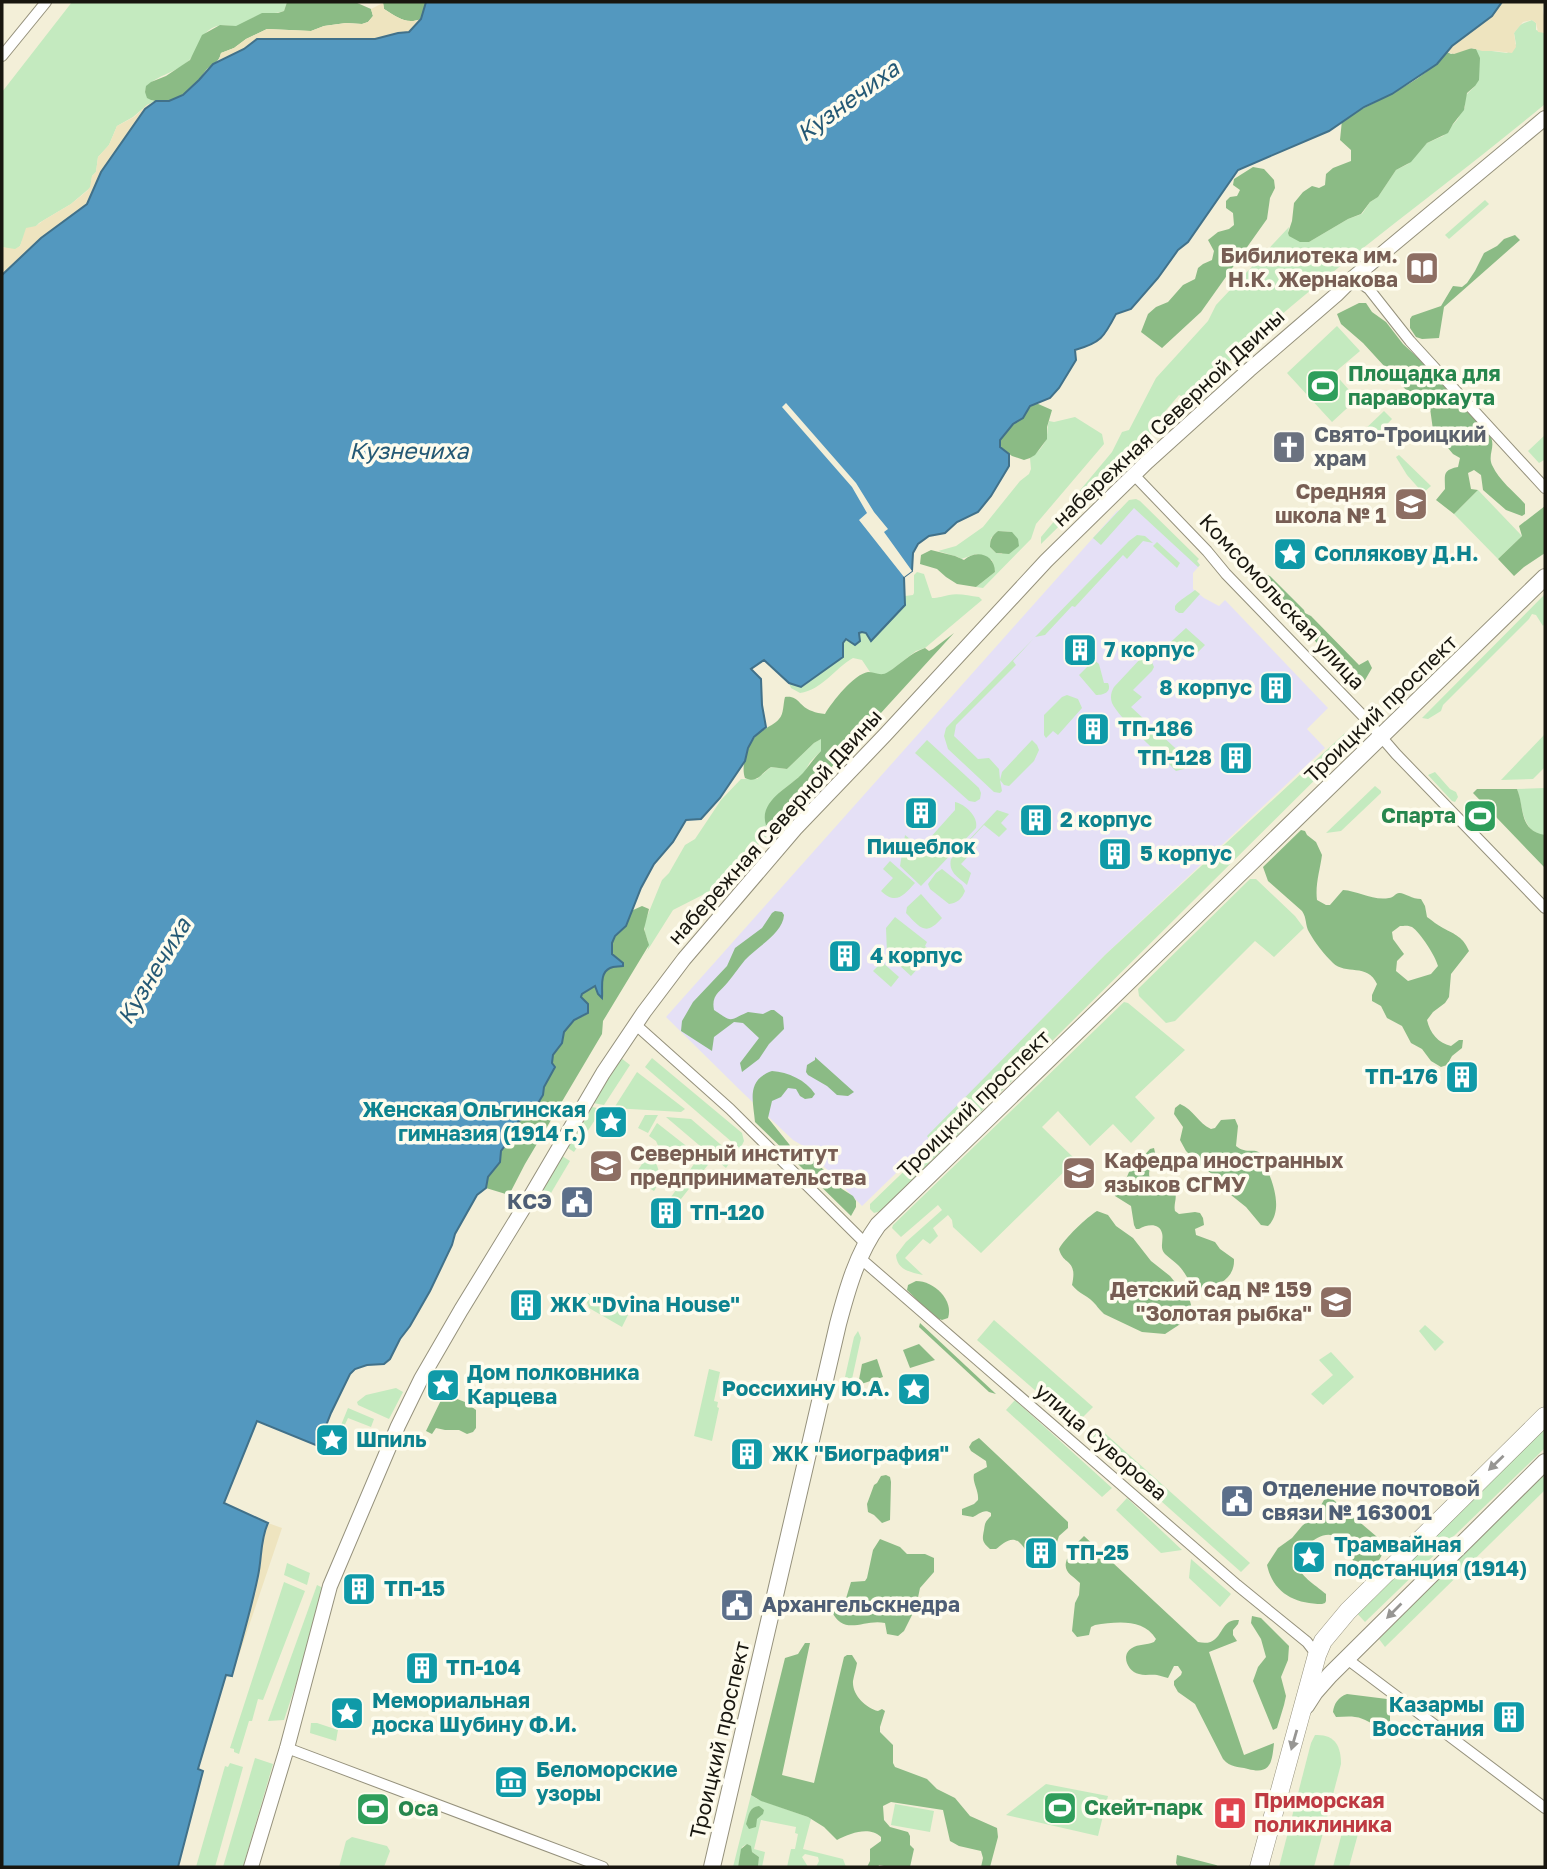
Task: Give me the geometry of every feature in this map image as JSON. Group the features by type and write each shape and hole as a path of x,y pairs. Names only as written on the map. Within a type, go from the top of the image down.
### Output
{"main road":[{"name":"Троицкий проспект","path":"712,1867 838,1324 847,1290 863,1251 878,1225 1545,577"},
{"path":"1259,1867 1323,1641 1348,1611 1545,1416"},
{"path":"1303,1711 1315,1692 1347,1659 1545,1462"}],"street":[{"path":"2,56 46,2"},
{"name":"набережная Северной Двины","path":"251,1867 287,1748 330,1586 398,1426 421,1379 461,1310 603,1073 644,1012 684,959 795,829 1091,516 1353,278 1545,118"},
{"path":"1353,278 1369,289 1410,341 1545,488"},
{"name":"Комсомольская улица","path":"1135,476 1545,908"},
{"name":"улица Суворова","path":"636,1025 730,1109 863,1251 1237,1585 1307,1642 1317,1655"},
{"path":"1347,1659 1545,1808"},
{"path":"287,1748 603,1867"}],"shaded area":[{"path":"1139,503 1198,560 1200,565 1193,573 1193,589 1219,606 1225,600 1328,708 1307,729 1325,748 1105,955 928,1136 930,1139 923,1147 862,1206 805,1147 793,1140 666,1017 1117,511"}],"green space":[{"path":"72,2 287,2 284,11 255,17 239,26 217,26 206,32 186,63 147,87 145,92 156,101 117,126 109,145 98,157 91,187 71,204 39,223 15,250 2,247 2,92"},
{"path":"287,2 355,2 371,9 373,16 362,24 324,26 311,31 267,29 221,53 197,83 180,96 161,102 147,98 146,86 190,60 202,35 220,25 236,26 262,13 284,11"},
{"path":"383,2 426,2 421,19 411,21 384,9"},
{"path":"1532,20 1536,23 1536,30 1545,33 1545,104 1318,284 1189,400 1179,395 1150,429 1152,440 1143,449 1137,443 1119,467 1041,544 1041,537 1112,452 1122,432 1129,430 1156,378 1208,321 1216,305 1289,227 1288,233 1309,242 1348,219 1362,214 1370,202 1378,197 1396,170 1408,164 1427,143 1443,136 1457,120 1465,107 1465,96 1475,86 1476,49 1507,53 1516,44 1516,30"},
{"path":"1469,48 1476,49 1480,58 1479,80 1467,93 1464,110 1448,133 1427,143 1411,162 1396,170 1378,197 1370,202 1361,214 1309,242 1300,242 1289,236 1294,203 1303,192 1312,186 1319,188 1325,185 1326,174 1351,161 1351,150 1340,140 1342,120 1424,74 1447,52 1451,54"},
{"path":"1253,167 1264,169 1274,180 1275,188 1270,198 1267,219 1201,312 1162,348 1141,332 1148,314 1168,302 1183,285 1195,279 1198,268 1212,260 1214,251 1208,240 1234,225 1233,213 1226,208 1226,201 1237,196 1240,190 1233,185 1234,179"},
{"path":"1485,200 1489,204 1449,239 1445,235"},
{"path":"1515,235 1520,240 1444,307 1439,338 1416,337 1410,328 1412,316 1441,306 1453,286 1462,287 1467,283 1484,253"},
{"path":"1359,303 1366,303 1372,312 1386,322 1403,344 1488,432 1492,441 1492,465 1525,504 1525,514 1522,516 1506,510 1483,490 1481,475 1474,470 1468,473 1471,489 1478,490 1454,514 1436,500 1445,489 1446,474 1458,467 1460,458 1453,454 1433,430 1430,408 1424,403 1418,403 1363,343 1341,324 1337,314"},
{"name":"Площадка для параворкаута","path":"1337,326 1360,351 1334,373 1357,399 1332,422 1287,373"},
{"path":"1036,403 1052,410 1047,439 1035,455 1024,460 1012,456 1000,447 1000,440 1013,424 1023,418 1030,406"},
{"path":"1384,411 1392,419 1368,444 1359,435"},
{"path":"1075,417 1102,434 1104,444 1036,524 1031,539 983,588 976,587 995,572 992,560 976,554 961,559 938,551 956,546 983,527 1020,481 1029,474 1030,458 1045,442 1049,421","holes":["998,531 1012,532 1002,554 996,553 990,547 991,538"]},
{"path":"1545,435 1544,460 1539,463 1528,451"},
{"path":"1399,455 1431,486 1423,493 1407,475 1396,457"},
{"path":"1478,490 1522,536 1498,559 1454,514"},
{"path":"1136,499 1199,559 1198,567 1134,508 1101,545 1093,538 1129,500"},
{"path":"1545,506 1545,553 1514,576 1498,559 1522,536 1519,526"},
{"path":"998,531 1012,532 1018,539 1019,546 1009,554 996,553 990,544"},
{"path":"1137,535 1145,536 1153,543 1143,541 1127,559 1123,555 1045,635 1035,637 1129,541"},
{"path":"1157,542 1180,563 1177,568 1153,546"},
{"path":"931,550 964,560 974,555 984,555 992,561 995,572 976,587 957,584 937,569 920,564 921,555"},
{"path":"917,572 924,574 932,598 956,594 979,597 982,600 925,648 916,651 885,675 870,672 862,660 853,658 815,688 800,693 791,688 789,683 802,687 843,657 843,643 846,639 859,638 861,633 871,640 905,605 905,596 913,595 914,575"},
{"path":"1258,576 1270,576 1359,665 1368,660 1372,668 1361,687 1255,581"},
{"path":"1195,590 1200,594 1183,613 1175,610 1177,604"},
{"path":"1545,594 1543,626 1536,615 1532,614 1443,705 1441,711 1428,719 1422,718"},
{"path":"1186,628 1205,645 1195,655 1183,644 1171,657 1163,656 1162,650"},
{"path":"954,633 785,818 766,825 765,816 771,802 803,773 821,751 821,739 787,769 771,767 756,779 745,778 744,766 749,747 760,732 781,717 785,697 793,698 808,709 825,714 844,689 862,674 885,673 920,650 933,649"},
{"path":"1034,638 1013,661 1016,665 956,725 954,736 978,759 989,758 999,769 1002,791 994,792 948,749 944,736 946,728"},
{"path":"1142,657 1151,660 1154,667 1133,690 1142,697 1131,707 1187,759 1188,764 1184,769 1176,771 1130,726 1112,703 1114,687"},
{"path":"1094,660 1099,664 1104,683 1109,686 1108,691 1096,695 1079,675"},
{"path":"1067,695 1078,699 1082,708 1058,735 1053,731 1046,738 1044,715"},
{"path":"1345,733 1353,742 881,1211 874,1213 870,1204 925,1151 923,1147 929,1139 927,1136 1105,955"},
{"path":"1545,734 1545,767 1533,779 1501,780"},
{"path":"822,738 821,751 804,773 779,793 781,819 785,818 758,845 732,880 673,910 644,956 648,941 644,924 662,880 685,845 695,839 721,800 741,779 757,779 771,767 787,769"},
{"path":"927,740 979,788 980,799 969,801 915,753"},
{"path":"1032,740 1039,750 1034,761 1009,786 1000,780 1002,772"},
{"path":"1435,772 1456,792 1458,797 1455,802 1428,775"},
{"path":"1375,786 1381,793 1341,831 1326,833"},
{"path":"1545,788 1545,836 1527,824 1517,789"},
{"path":"1477,789 1517,789 1526,823 1536,832 1545,835 1545,868 1473,793"},
{"path":"955,802 970,812 976,828 921,886 900,866 905,835 921,848 955,810"},
{"path":"997,810 1009,814 1001,823 1007,829 999,837 984,825 970,840 977,847 961,864 971,873 967,885 952,871 951,859"},
{"path":"1301,830 1305,831 1316,842 1322,855 1317,900 1330,905 1343,890 1383,899 1398,893 1403,894 1421,899 1427,917 1462,939 1469,951 1451,974 1449,997 1427,1020 1438,1040 1451,1046 1463,1040 1462,1048 1452,1056 1447,1065 1441,1067 1431,1061 1422,1049 1411,1043 1402,1026 1387,1018 1381,1006 1372,1001 1377,984 1373,978 1362,971 1338,966 1330,960 1309,932 1302,911 1268,881 1263,867","holes":["1400,926 1410,926 1415,930 1431,951 1438,966 1431,974 1408,981 1396,971 1397,961 1404,954 1393,939 1392,932"]},
{"path":"890,861 915,883 903,895 895,898 881,891 893,878 883,869"},
{"path":"942,869 962,885 965,891 954,903 949,904 930,889 928,884"},
{"path":"1250,879 1256,879 1304,928 1274,957 1255,941 1175,1021 1166,1023 1139,996 1138,989"},
{"path":"921,894 942,918 928,929 920,926 906,913 907,907"},
{"path":"642,906 649,909 644,929 649,945 603,1021 602,1034 509,1195 486,1188 488,1177 500,1162 501,1151 518,1129 518,1122 532,1111 543,1095 553,1055 562,1043 564,1032 574,1020 585,1015 588,1004 581,997 582,994 595,986 603,994 605,972 619,967 612,954 615,936 631,911"},
{"path":"775,911 784,915 779,928 745,960 714,1001 714,1010 728,1019 748,1012 763,1014 771,1010 783,1017 784,1029 759,1059 742,1072 740,1063 759,1038 743,1023 734,1022 714,1037 712,1051 681,1031 682,1021 693,1002 727,966 735,948 762,928"},
{"path":"895,917 927,942 925,946 932,952 911,976 887,954 886,928"},
{"path":"882,962 899,977 891,987 873,971"},
{"path":"1124,1002 1185,1050 1135,1097 1155,1118 1131,1143 1113,1124 1090,1146 1058,1111 1042,1127 1076,1160 981,1253 953,1227 948,1215 933,1228 938,1236 930,1244 923,1239 905,1258 923,1275 902,1267 896,1255 906,1242 942,1210 938,1205 901,1237 892,1228 893,1225"},
{"path":"815,1057 854,1092 848,1096 837,1095 808,1075 807,1065 815,1060"},
{"path":"621,1058 630,1065 604,1105 593,1103"},
{"path":"652,1058 742,1133 744,1141 740,1149 645,1067"},
{"path":"772,1071 796,1078 815,1094 812,1098 805,1099 796,1089 788,1088 781,1097 772,1101 768,1118 793,1149 812,1160 853,1196 856,1207 851,1216 755,1122 755,1085"},
{"path":"637,1072 685,1109 681,1112 614,1108"},
{"path":"1180,1104 1211,1129 1221,1120 1235,1119 1238,1126 1236,1146 1262,1155 1276,1198 1273,1220 1268,1226 1261,1225 1218,1178 1186,1151 1180,1140 1183,1127 1174,1114 1175,1108"},
{"path":"592,1107 602,1109 574,1152 568,1148"},
{"path":"645,1115 658,1115 648,1133 638,1128"},
{"path":"666,1117 691,1119 734,1156 726,1168"},
{"path":"657,1123 694,1152 684,1166 663,1157 656,1141 649,1136"},
{"path":"1154,1148 1156,1157 1149,1173 1151,1180 1173,1189 1176,1194 1175,1211 1179,1214 1200,1213 1204,1225 1195,1229 1196,1235 1215,1242 1234,1259 1229,1276 1204,1291 1192,1283 1163,1252 1162,1236 1158,1227 1152,1225 1136,1229 1131,1206 1115,1196 1114,1192 1129,1172"},
{"path":"649,1153 659,1171 654,1191 633,1178"},
{"path":"701,1154 711,1161 677,1204 669,1200"},
{"path":"562,1156 570,1161 548,1198 540,1192"},
{"path":"1097,1211 1108,1215 1116,1226 1133,1238 1190,1301 1192,1309 1185,1321 1165,1334 1142,1332 1104,1314 1072,1285 1072,1266 1059,1249 1076,1228"},
{"path":"916,1281 929,1284 941,1293 948,1305 948,1318 942,1320 934,1317 907,1290 908,1285"},
{"path":"588,1293 628,1315 622,1327 589,1308 586,1300"},
{"path":"994,1320 1093,1407 1075,1425 977,1340"},
{"path":"920,1323 996,1394 989,1392 919,1327"},
{"path":"1425,1325 1444,1342 1435,1351 1419,1331"},
{"path":"858,1331 861,1338 852,1379 845,1377 854,1337"},
{"path":"919,1344 935,1360 910,1368 903,1350"},
{"path":"1331,1352 1354,1377 1323,1405 1311,1394 1333,1375 1319,1360"},
{"path":"877,1359 883,1377 858,1385 862,1364"},
{"path":"709,1369 720,1372 714,1401 718,1402 719,1408 712,1441 694,1436"},
{"path":"396,1388 403,1392 389,1419 358,1405 357,1402 366,1395"},
{"path":"444,1394 465,1402 476,1410 476,1428 473,1432 467,1434 459,1430 436,1428 432,1434 426,1431"},
{"path":"1015,1400 1112,1488 1102,1497 1006,1410"},
{"path":"348,1408 374,1419 371,1427 348,1418 342,1431 339,1430"},
{"path":"1545,1424 1545,1448 1365,1622 1354,1610"},
{"path":"1099,1428 1250,1563 1241,1572 1090,1438"},
{"path":"979,1438 1068,1522 1068,1528 1059,1536 1055,1548 1039,1537 1028,1553 1014,1540 996,1549 990,1549 984,1543 983,1536 991,1513 984,1512 973,1517 962,1515 962,1509 978,1500 974,1474 987,1467 986,1461 969,1447"},
{"path":"1545,1472 1545,1490 1385,1647 1379,1639"},
{"path":"886,1475 891,1482 890,1520 882,1523 868,1512 867,1504 874,1485 881,1476"},
{"path":"1329,1496 1383,1542 1382,1553 1371,1568 1359,1568 1336,1537 1323,1535 1317,1538 1305,1548 1298,1566 1306,1578 1326,1594 1326,1601 1322,1604 1303,1602 1280,1590 1267,1565 1278,1548 1316,1514"},
{"path":"1127,1498 1182,1550 1161,1553 1116,1510"},
{"path":"1084,1536 1198,1642 1213,1641 1227,1623 1239,1620 1233,1630 1237,1641 1209,1652 1244,1755 1274,1743 1271,1761 1266,1768 1256,1770 1234,1766 1223,1759 1195,1704 1178,1692 1174,1685 1182,1672 1178,1666 1174,1666 1168,1678 1141,1675 1132,1670 1126,1659 1128,1651 1154,1642 1156,1639 1151,1632 1128,1623 1095,1625 1091,1627 1089,1635 1077,1637 1072,1631 1080,1583 1069,1573 1066,1563 1067,1559 1078,1553 1078,1542"},
{"path":"880,1539 900,1547 907,1554 925,1554 934,1558 934,1572 920,1588 916,1607 904,1631 898,1636 887,1634 885,1623 842,1623 831,1610 834,1603 844,1605 851,1582 865,1581 873,1550"},
{"path":"1191,1559 1231,1594 1220,1607 1189,1578"},
{"path":"287,1563 310,1573 307,1585 284,1575"},
{"path":"284,1582 305,1591 263,1700 258,1699 252,1721 249,1721 239,1754 230,1748"},
{"path":"317,1585 327,1590 284,1720 268,1721"},
{"path":"1252,1616 1261,1618 1289,1646 1288,1660 1281,1677 1286,1696 1277,1728 1273,1730 1253,1681 1258,1667 1266,1657 1261,1639 1251,1623"},
{"path":"805,1643 810,1643 782,1775 814,1783 844,1657 852,1655 857,1663 853,1686 857,1696 869,1707 885,1711 880,1732 893,1745 895,1767 927,1779 937,1789 955,1798 970,1816 997,1828 998,1837 990,1867 981,1867 981,1851 950,1841 943,1810 891,1802 883,1806 884,1820 890,1827 908,1832 910,1836 910,1845 914,1849 910,1867 867,1867 870,1849 881,1841 881,1837 865,1831 837,1840 824,1827 808,1817 751,1795 785,1658 798,1654"},
{"path":"1347,1694 1387,1699 1390,1722 1380,1726 1360,1718 1336,1717 1333,1712 1335,1704"},
{"path":"311,1723 338,1730 336,1741 310,1733"},
{"path":"1315,1735 1328,1737 1336,1742 1341,1764 1314,1867 1279,1867 1311,1743"},
{"path":"255,1758 273,1764 243,1867 223,1867"},
{"path":"230,1763 243,1767 215,1867 196,1867 225,1766 228,1767"},
{"name":"Скейт-парк","path":"1046,1784 1108,1796 1098,1836 1006,1815"},
{"path":"751,1795 811,1819 803,1849 843,1859 846,1867 816,1867 818,1857 805,1854 802,1857 808,1867 787,1867 791,1849 795,1849 798,1834 795,1833 796,1827 761,1820 754,1849 765,1852 762,1867 758,1867 759,1857 747,1844 742,1847 738,1867 733,1867"},
{"path":"895,1804 934,1811 930,1832 891,1825"},
{"path":"759,1806 764,1810 763,1814 757,1819 756,1827 749,1829 746,1824 750,1812"},
{"path":"1350,1820 1361,1823 1349,1867 1333,1867 1344,1825"},
{"path":"352,1837 387,1846 390,1851 384,1867 339,1867 346,1841"},
{"path":"747,1844 759,1857 758,1867 738,1867 741,1849"},
{"path":"1177,1855 1216,1865 1219,1867 1178,1867"}],"sand":[{"path":"1502,2 1545,2 1545,33 1538,32 1536,23 1532,20 1523,22 1514,33 1516,47 1512,53 1472,48 1454,54 1447,52 1492,16"},
{"path":"383,3 384,9 402,19 421,19 409,32 375,39 257,39 244,49 219,60 221,53 267,29 311,31 324,26 362,24 373,16 371,9"},
{"path":"156,101 145,109 101,172 87,204 41,238 2,275 2,247 15,249 20,246 26,228 36,226 87,191 96,172 98,157 109,145 117,126"},
{"path":"268,1523 282,1528 232,1676 255,1589"}],"water":[{"name":"Кузнечиха","path":"426,2 1502,2 1492,16 1452,46 1437,64 1392,94 1364,107 1329,131 1238,170 1188,242 1178,250 1131,309 1116,314 1105,334 1096,342 1075,350 1076,360 1059,388 1050,398 1030,406 1023,418 1013,424 1000,440 1000,447 1009,454 1009,466 978,512 957,522 945,533 929,536 918,544 913,553 912,571 904,577 905,605 871,641 866,633 862,632 859,633 860,641 855,645 846,639 843,643 843,657 801,687 789,683 764,660 751,669 761,679 766,727 754,737 745,761 720,798 701,819 686,820 673,842 654,864 626,926 615,936 612,943 612,954 623,966 610,968 604,974 602,998 595,986 582,994 581,997 588,1004 588,1013 574,1020 564,1032 562,1043 553,1055 552,1063 555,1067 544,1087 543,1095 535,1108 518,1122 518,1129 501,1151 500,1162 488,1177 486,1188 477,1195 455,1234 430,1291 390,1359 384,1364 355,1369 350,1374 318,1446 257,1421 224,1503 268,1523 255,1589 232,1676 226,1675 198,1769 203,1771 178,1867 2,1867 2,275 41,238 87,204 101,172 145,109 156,101 169,101 183,95 213,64 244,49 257,39 375,39 409,32 421,19"}],"pier":[{"path":"786,403 856,483 888,529 884,532 912,571 904,577 859,520 867,513 852,487 782,407"}],"place":[{"name":"Бибилиотека им. Н.К. Жернакова","path":"1422,268"},
{"name":"Площадка для параворкаута","path":"1323,386"},
{"name":"Свято-Троицкий храм","path":"1289,447"},
{"name":"Средняя школа № 1","path":"1411,504"},
{"name":"Соплякову Д.Н.","path":"1290,554"},
{"name":"7 корпус","path":"1080,650"},
{"name":"8 корпус","path":"1276,688"},
{"name":"ТП-186","path":"1093,729"},
{"name":"ТП-128","path":"1236,758"},
{"name":"Пищеблок","path":"921,813"},
{"name":"Спарта","path":"1480,816"},
{"name":"2 корпус","path":"1036,820"},
{"name":"5 корпус","path":"1115,854"},
{"name":"4 корпус","path":"845,956"},
{"name":"ТП-176","path":"1462,1077"},
{"name":"Женская Ольгинская гимназия (1914 г.)","path":"611,1122"},
{"name":"Северный институт предпринимательства","path":"606,1166"},
{"name":"Кафедра иностранных языков СГМУ","path":"1079,1173"},
{"name":"КСЭ","path":"577,1202"},
{"name":"ТП-120","path":"666,1213"},
{"name":"Детский сад № 159 \"Золотая рыбка\"","path":"1336,1302"},
{"name":"ЖК \"Dvina House\"","path":"526,1305"},
{"name":"Дом полковника Карцева","path":"443,1385"},
{"name":"Россихину Ю.А.","path":"914,1389"},
{"name":"Шпиль","path":"332,1440"},
{"name":"ЖК \"Биография\"","path":"747,1454"},
{"name":"Отделение почтовой связи № 163001","path":"1237,1501"},
{"name":"ТП-25","path":"1041,1553"},
{"name":"Трамвайная подстанция (1914)","path":"1309,1557"},
{"name":"ТП-15","path":"359,1589"},
{"name":"Архангельскнедра","path":"737,1605"},
{"name":"ТП-104","path":"422,1668"},
{"name":"Мемориальная доска Шубину Ф.И.","path":"347,1713"},
{"name":"Казармы Восстания","path":"1509,1717"},
{"name":"Беломорские узоры","path":"511,1782"},
{"name":"Скейт-парк","path":"1060,1808"},
{"name":"Оса","path":"373,1809"},
{"name":"Приморская поликлиника","path":"1230,1813"}]}
